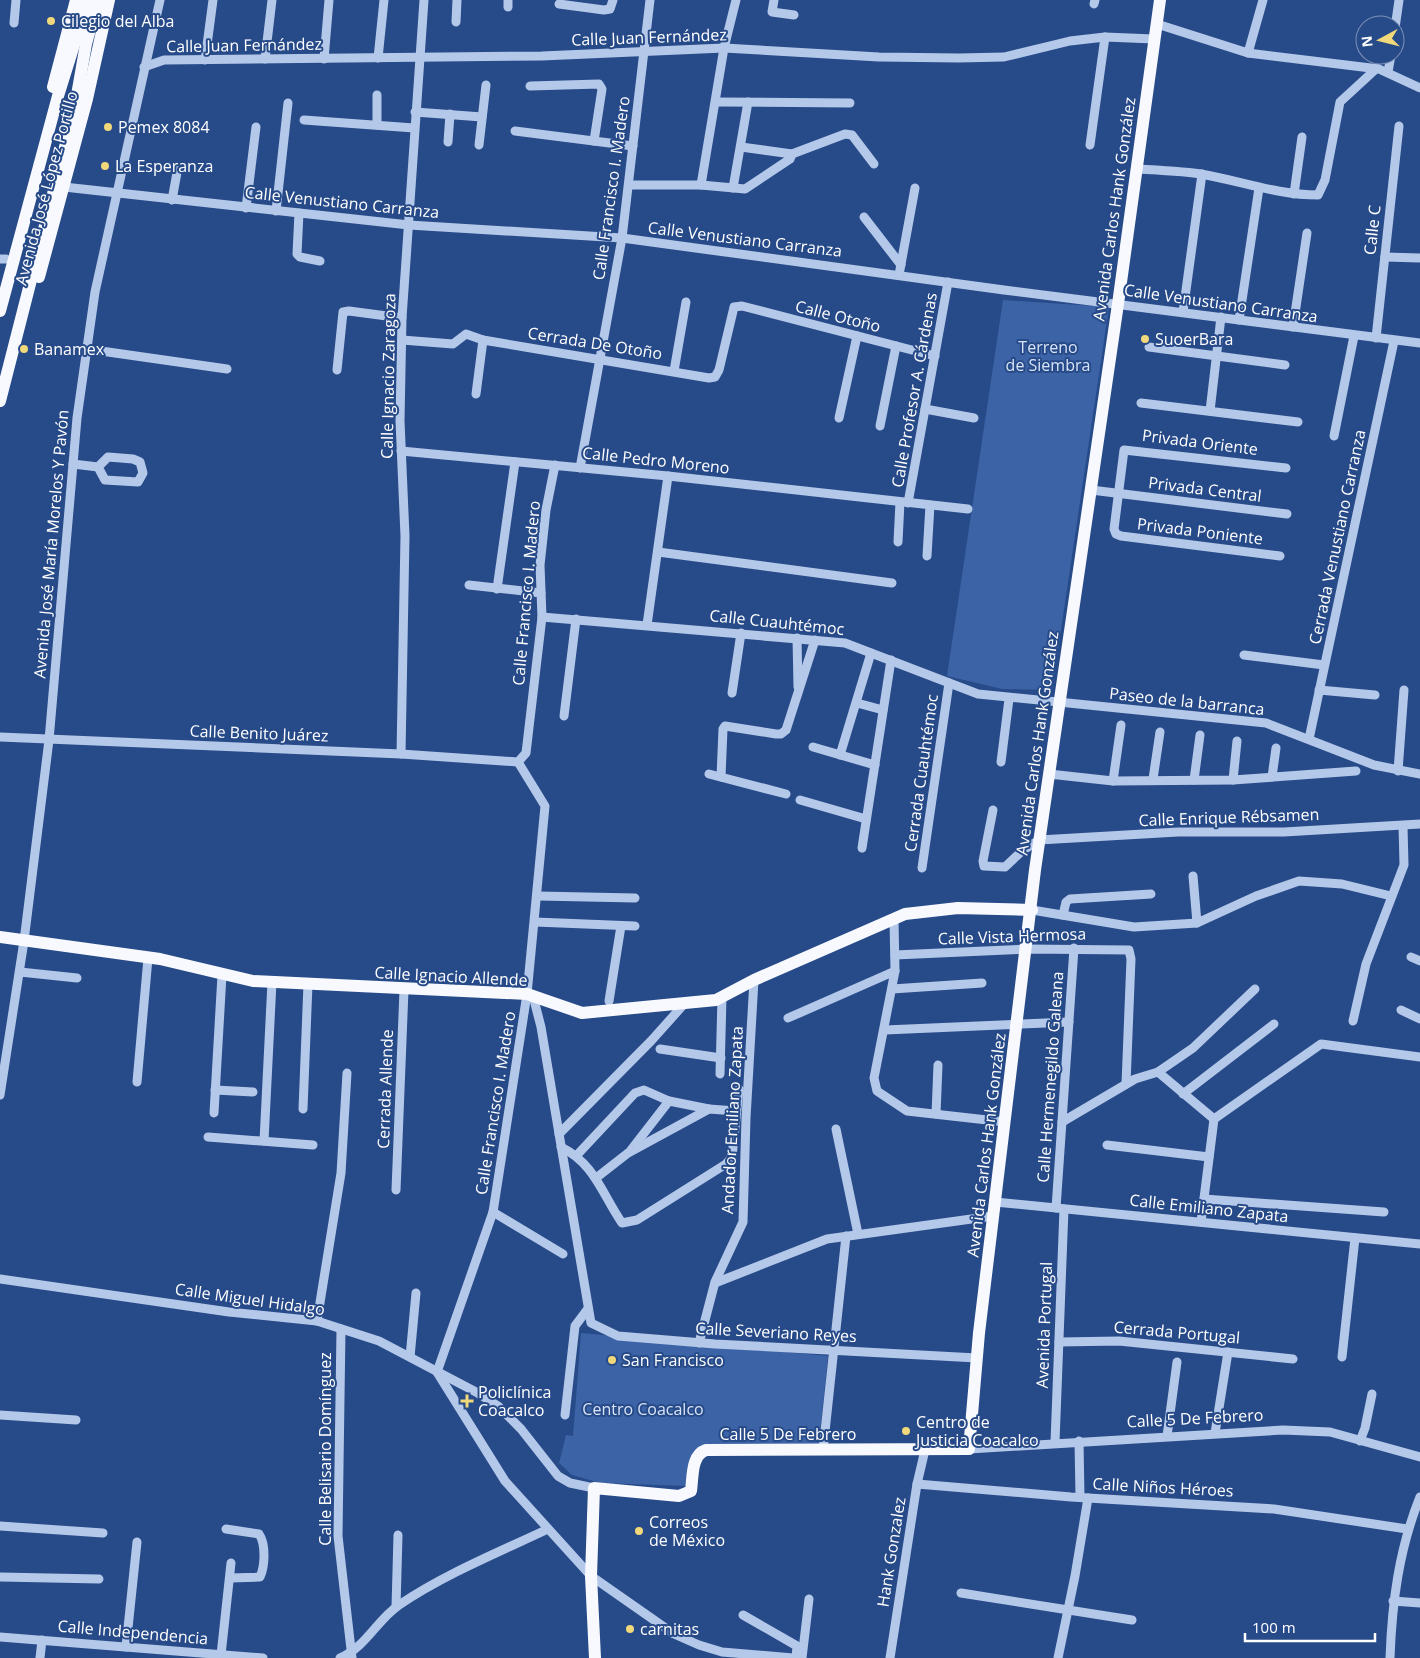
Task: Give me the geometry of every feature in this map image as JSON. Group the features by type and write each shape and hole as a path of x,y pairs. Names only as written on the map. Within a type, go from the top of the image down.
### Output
{"main road":[{"name":"Avenida José López Portillo","path":"0,286 3,259 76,0"},
{"path":"0,311 58,96 88,0"},
{"path":"0,401 74,112 86,44 98,0"},
{"name":"Avenida José López Portillo","path":"5,382 32,303 64,187 87,99 109,0"},
{"name":"Avenida Carlos Hank González","path":"969,1449 993,1216 1032,910 1039,840 1118,304 1160,0"},
{"name":"Calle Ignacio Allende","path":"0,938 148,958 222,975 272,982 530,995 582,1014 716,1000 754,980 905,914 958,908 1032,910"},
{"path":"925,1450 969,1449"},
{"name":"Calle 5 De Febrero","path":"594,1488 679,1496 691,1491 696,1458 699,1453 706,1450 925,1450"},
{"path":"594,1488 591,1576 595,1658"}],"street":[{"path":"14,23 16,0"},
{"name":"Avenida José María Morelos Y Pavón","path":"0,1095 20,972 48,740 73,464 95,292 160,0"},
{"path":"205,60 212,0"},
{"path":"265,60 272,0"},
{"path":"324,59 329,0"},
{"path":"378,58 384,0"},
{"name":"Calle Ignacio Zaragoza","path":"401,754 405,536 401,451 402,318 418,58 424,0"},
{"path":"456,22 458,0"},
{"path":"559,4 604,10 610,9 613,0"},
{"name":"Calle Francisco I. Madero","path":"580,468 622,238 650,0"},
{"path":"701,185 724,48 736,0"},
{"path":"774,0 772,12 794,15"},
{"path":"1248,53 1263,0"},
{"path":"1397,15 1400,0"},
{"path":"1157,24 1248,53 1377,68 1420,88"},
{"path":"1090,145 1105,37"},
{"name":"Calle Juan Fernández","path":"144,67 164,60 542,56 724,48 879,57 1004,57 1070,42 1105,37 1154,39"},
{"path":"1388,72 1389,65"},
{"path":"1136,169 1202,174 1259,188 1294,194 1318,194 1325,180 1340,102 1377,68"},
{"path":"530,86 599,84 602,89 594,141"},
{"path":"479,145 486,85"},
{"path":"376,125 377,95"},
{"path":"716,102 850,103"},
{"path":"733,188 748,102"},
{"path":"276,211 288,103"},
{"path":"415,112 482,117"},
{"path":"448,142 450,114"},
{"path":"304,120 414,128"},
{"name":"Calle C","path":"1376,338 1399,126"},
{"path":"246,208 256,127"},
{"path":"515,131 633,146"},
{"path":"740,147 792,154 845,134 852,135 874,164"},
{"path":"1294,194 1302,137"},
{"path":"628,185 701,185 745,189 790,159 792,154"},
{"path":"172,200 178,167"},
{"path":"1183,312 1202,174"},
{"name":"Calle Venustiano Carranza","path":"64,187 409,224 622,238 900,270 948,282 1354,336 1420,343"},
{"path":"900,270 914,188"},
{"path":"1239,320 1259,188"},
{"path":"299,213 297,254 300,257 320,261"},
{"path":"864,217 900,270"},
{"path":"1293,327 1307,233"},
{"path":"1385,256 1420,258"},
{"name":"Calle Profesor A. Cárdenas","path":"898,542 904,502 925,410 948,282"},
{"path":"674,371 686,302"},
{"name":"Calle Otoño","path":"734,307 742,306 935,356"},
{"name":"Cerrada De Otoño","path":"402,340 454,344 466,334 483,340 600,358 709,378 715,377 719,370 734,307"},
{"path":"337,370 343,312 349,311 402,318"},
{"path":"1210,411 1221,317"},
{"path":"839,418 857,336"},
{"path":"1334,436 1354,336"},
{"path":"476,394 483,340"},
{"name":"Cerrada Venustiano Carranza","path":"1309,739 1394,341"},
{"path":"880,426 896,346"},
{"path":"1149,347 1286,365"},
{"path":"87,349 227,368"},
{"path":"1141,403 1298,422"},
{"path":"925,410 974,418"},
{"name":"Privada Oriente","path":"1119,494 1122,454 1124,450 1129,449 1286,468"},
{"name":"Calle Pedro Moreno","path":"401,451 668,476 968,509"},
{"path":"108,456 133,459 140,462 143,473 138,482 133,484 105,480 98,467 108,456"},
{"path":"497,590 515,462"},
{"path":"73,464 98,467"},
{"name":"Calle Francisco I. Madero","path":"437,1372 493,1212 530,995 545,806 518,762 526,753 542,617 540,565 546,510 555,465"},
{"path":"647,625 668,476"},
{"name":"Privada Central","path":"1091,490 1287,514"},
{"name":"Privada Poniente","path":"1119,494 1114,529 1116,534 1280,556"},
{"path":"927,556 930,505"},
{"path":"658,552 892,583"},
{"path":"469,585 497,590 541,593"},
{"name":"Calle Cuauhtémoc","path":"542,617 845,643 978,694 1009,699 1059,703"},
{"path":"564,716 576,619"},
{"path":"732,693 741,633"},
{"path":"797,638 796,670 798,690"},
{"path":"721,777 723,729 725,726 782,734 786,730 815,640"},
{"path":"840,755 871,652"},
{"path":"1244,655 1324,666"},
{"path":"862,848 891,660"},
{"name":"Cerrada Cuauhtémoc","path":"922,868 949,683"},
{"path":"1319,690 1375,695"},
{"path":"1398,771 1404,690"},
{"path":"1001,762 1009,699"},
{"path":"857,703 883,710"},
{"name":"Paseo de la barranca","path":"1059,703 1266,723 1374,765 1420,774"},
{"path":"1113,781 1121,725"},
{"path":"1154,779 1160,732"},
{"path":"1194,780 1200,735"},
{"name":"Calle Benito Juárez","path":"0,737 401,754 518,762"},
{"path":"1233,780 1237,741"},
{"path":"813,747 874,765"},
{"path":"1272,777 1276,748"},
{"path":"1049,774 1113,781 1154,779 1233,780 1356,771"},
{"path":"709,774 786,794"},
{"path":"800,800 866,819"},
{"path":"993,810 983,861 984,866 1005,867 1022,851 1039,840"},
{"name":"Calle Enrique Rébsamen","path":"1039,840 1178,832 1284,832 1420,824"},
{"path":"1353,1020 1366,964 1404,865 1403,826"},
{"path":"1193,876 1197,923"},
{"path":"1032,910 1134,926 1197,923 1256,896 1300,881 1342,884 1391,896"},
{"path":"1063,915 1066,902 1070,899 1151,894"},
{"path":"538,896 635,898"},
{"path":"894,919 895,971 885,1030 874,1078 877,1091 907,1111 1005,1122"},
{"path":"535,922 635,926"},
{"path":"609,1001 621,926"},
{"name":"Calle Hermenegildo Galeana","path":"1060,1209 1062,1122 1074,948"},
{"name":"Calle Vista Hermosa","path":"895,955 1027,949 1129,950 1131,959 1126,1084"},
{"path":"137,1082 148,958"},
{"path":"788,1018 895,971"},
{"path":"20,972 77,978"},
{"path":"214,1113 222,975"},
{"name":"Andador Emiliano Zapata","path":"699,1343 715,1283 743,1222 746,1118 754,980"},
{"path":"264,1141 272,982"},
{"path":"892,989 982,983"},
{"path":"303,1109 308,984"},
{"path":"1062,1122 1135,1079 1158,1072 1193,1048 1254,989"},
{"name":"Cerrada Allende","path":"396,1190 404,990"},
{"name":"Calle Severiano Reyes","path":"530,995 541,1027 590,1323 618,1336 699,1343 977,1358"},
{"path":"720,1074 722,997"},
{"path":"559,1134 651,1042 685,1003"},
{"path":"1402,1010 1420,1019"},
{"path":"885,1030 1069,1022"},
{"path":"1183,1094 1274,1024"},
{"path":"1201,1222 1214,1119 1321,1044 1420,1057"},
{"path":"660,1049 721,1058"},
{"path":"936,1114 938,1064"},
{"path":"1158,1072 1214,1119"},
{"path":"317,1321 340,1173 347,1073"},
{"path":"561,1147 577,1155 596,1178 622,1223 638,1220 726,1164 732,1157 739,1089"},
{"path":"215,1090 253,1092"},
{"path":"577,1155 635,1093 644,1090 669,1101 709,1109 736,1111"},
{"path":"628,1153 669,1101"},
{"path":"596,1178 628,1153 709,1109"},
{"path":"836,1129 858,1234"},
{"path":"208,1137 313,1146"},
{"path":"1106,1145 1209,1157"},
{"path":"1204,1199 1384,1212"},
{"name":"Calle Emiliano Zapata","path":"995,1202 1420,1244"},
{"name":"Avenida Portugal","path":"1055,1442 1059,1342 1060,1209"},
{"path":"493,1212 563,1254"},
{"path":"715,1283 827,1238 993,1216"},
{"path":"823,1450 836,1351 846,1236"},
{"path":"1342,1357 1355,1238"},
{"name":"Calle Miguel Hidalgo","path":"0,1279 229,1312 317,1321 379,1341 498,1406 520,1429 558,1476 570,1483 594,1488"},
{"path":"410,1358 416,1293"},
{"path":"564,1415 575,1326 587,1310"},
{"name":"Calle Belisario Domínguez","path":"341,1329 338,1536 352,1656"},
{"name":"Cerrada Portugal","path":"1059,1342 1119,1341 1292,1359"},
{"path":"1215,1433 1228,1352"},
{"path":"1167,1436 1177,1362"},
{"path":"437,1372 499,1473 591,1576 674,1634 722,1655 795,1658 797,1646 743,1615"},
{"path":"1360,1440 1365,1428 1372,1394"},
{"path":"0,1415 76,1420"},
{"name":"Calle 5 De Febrero","path":"969,1449 1055,1442 1292,1430 1330,1432 1420,1457"},
{"path":"1058,1658 1084,1498 1079,1441"},
{"name":"Hank Gonzalez","path":"890,1658 917,1484 925,1450"},
{"name":"Calle Niños Héroes","path":"917,1484 1084,1498 1274,1509 1407,1530"},
{"path":"1390,1658 1393,1601 1407,1530 1420,1497"},
{"path":"0,1526 103,1533"},
{"path":"226,1528 259,1534 264,1545 260,1577 230,1578"},
{"path":"340,1658 352,1656 396,1607 435,1582 548,1529"},
{"path":"396,1607 398,1534"},
{"path":"126,1647 137,1542"},
{"path":"221,1655 231,1563"},
{"path":"0,1577 99,1579"},
{"path":"961,1593 1132,1620"},
{"path":"802,1658 809,1598"},
{"path":"1393,1601 1420,1603"},
{"name":"Calle Independencia","path":"0,1636 195,1655 263,1658"},
{"path":"40,1658 42,1640"}],"green space":[{"name":"Terreno de Siembra","path":"1003,300 1109,307 1052,690 1002,689 947,676"},
{"name":"Centro Coacalco","path":"581,1333 828,1356 819,1444 701,1446 687,1486 600,1483 572,1475 559,1463 566,1435 573,1436"}],"place":[{"name":"Cilegio del Alba","path":"51,21"},
{"name":"Pemex 8084","path":"108,127"},
{"name":"La Esperanza","path":"105,166"},
{"name":"SuoerBara","path":"1145,339"},
{"name":"Banamex","path":"24,349"},
{"name":"San Francisco","path":"612,1360"},
{"name":"Policlínica Coacalco","path":"467,1401"},
{"name":"Centro de Justicia Coacalco","path":"906,1431"},
{"name":"Correos de México","path":"639,1531"},
{"name":"carnitas","path":"630,1629"}]}
